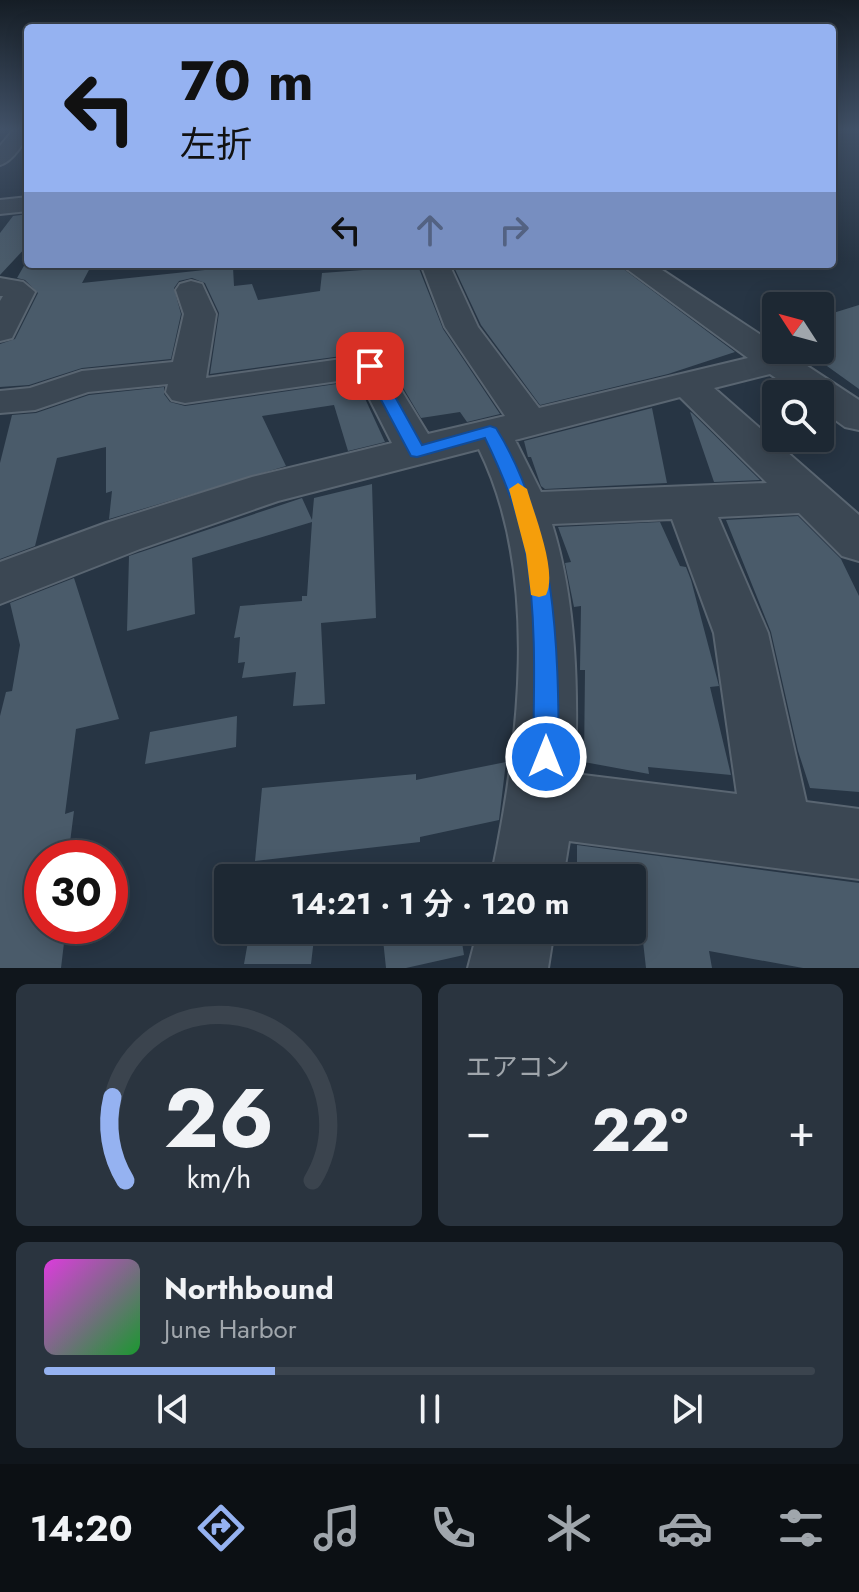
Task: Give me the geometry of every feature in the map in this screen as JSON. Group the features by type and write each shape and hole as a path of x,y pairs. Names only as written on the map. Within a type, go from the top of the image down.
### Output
{"street":[{"path":"0,207 24,204"},
{"path":"436,268 455,318 510,426 516,483 536,554 546,671 546,757 529,864"},
{"path":"640,268 762,354"},
{"path":"0,287 20,292 0,331"},
{"path":"191,290 200,314 185,392 370,366 417,452"},
{"path":"0,583 195,510 268,488 766,364"},
{"path":"777,364 859,418"},
{"path":"0,402 35,399 82,382 189,371"},
{"path":"688,384 859,543"},
{"path":"524,509 809,497"},
{"path":"689,502 741,633 778,834"},
{"path":"539,803 859,844"},
{"path":"508,968 513,944"}],"building":[{"path":"24,215 24,249 0,275 0,233 13,216"},
{"path":"24,266 90,268 82,283 233,268 234,286 252,284 258,300 320,291 322,273 419,268 443,329 500,414 467,422 460,412 421,418 385,357 371,352 210,374 219,313 205,283 192,278 179,281 174,288 181,314 171,359 82,368 29,385 0,387 0,344 15,339 38,293 25,280 17,278"},
{"path":"454,268 622,268 735,352 668,374 540,405 481,325"},
{"path":"859,305 859,389 824,364 834,364 834,313"},
{"path":"357,381 385,442 348,451 334,405 262,416 286,466 109,519 112,491 106,493 106,447 57,458 35,546 0,559 0,463 12,415 36,413 89,395 164,387 164,394 170,402 185,406"},
{"path":"652,408 667,483 545,489 541,486 524,441"},
{"path":"692,413 760,480 714,482"},
{"path":"372,484 376,618 321,623 325,704 293,706 296,672 242,678 245,662 238,663 240,637 234,638 240,606 302,601 302,596 307,596 312,522 192,558 195,614 127,631 129,556 302,498 312,520 314,498"},
{"path":"798,516 841,559 859,596 859,792 810,788 798,751 771,632 726,520"},
{"path":"660,522 680,566 686,567 691,580 719,686 710,687 731,775 648,767 649,774 584,762 585,670 580,670 581,606 574,607 565,563 571,562 558,527"},
{"path":"74,578 119,719 76,729 65,814 74,811 70,840 24,840 24,944 64,944 61,968 0,968 0,716 6,692 12,691 20,645 10,603"},
{"path":"237,716 236,747 145,764 150,732"},
{"path":"506,762 499,820 420,837 420,842 255,861 262,788 416,774 416,780"},
{"path":"577,845 859,883 859,968 803,968 709,951 712,968 646,968 643,944 646,944 646,864 577,864"},
{"path":"248,944 313,944 311,964 244,964"},
{"path":"383,944 462,944 464,955 406,968 386,968"}],"slow traffic":[{"path":"518,489 536,554 539,589"}],"route":[{"path":"370,366 417,452 490,431 516,483 536,554 546,671 546,757"}]}
